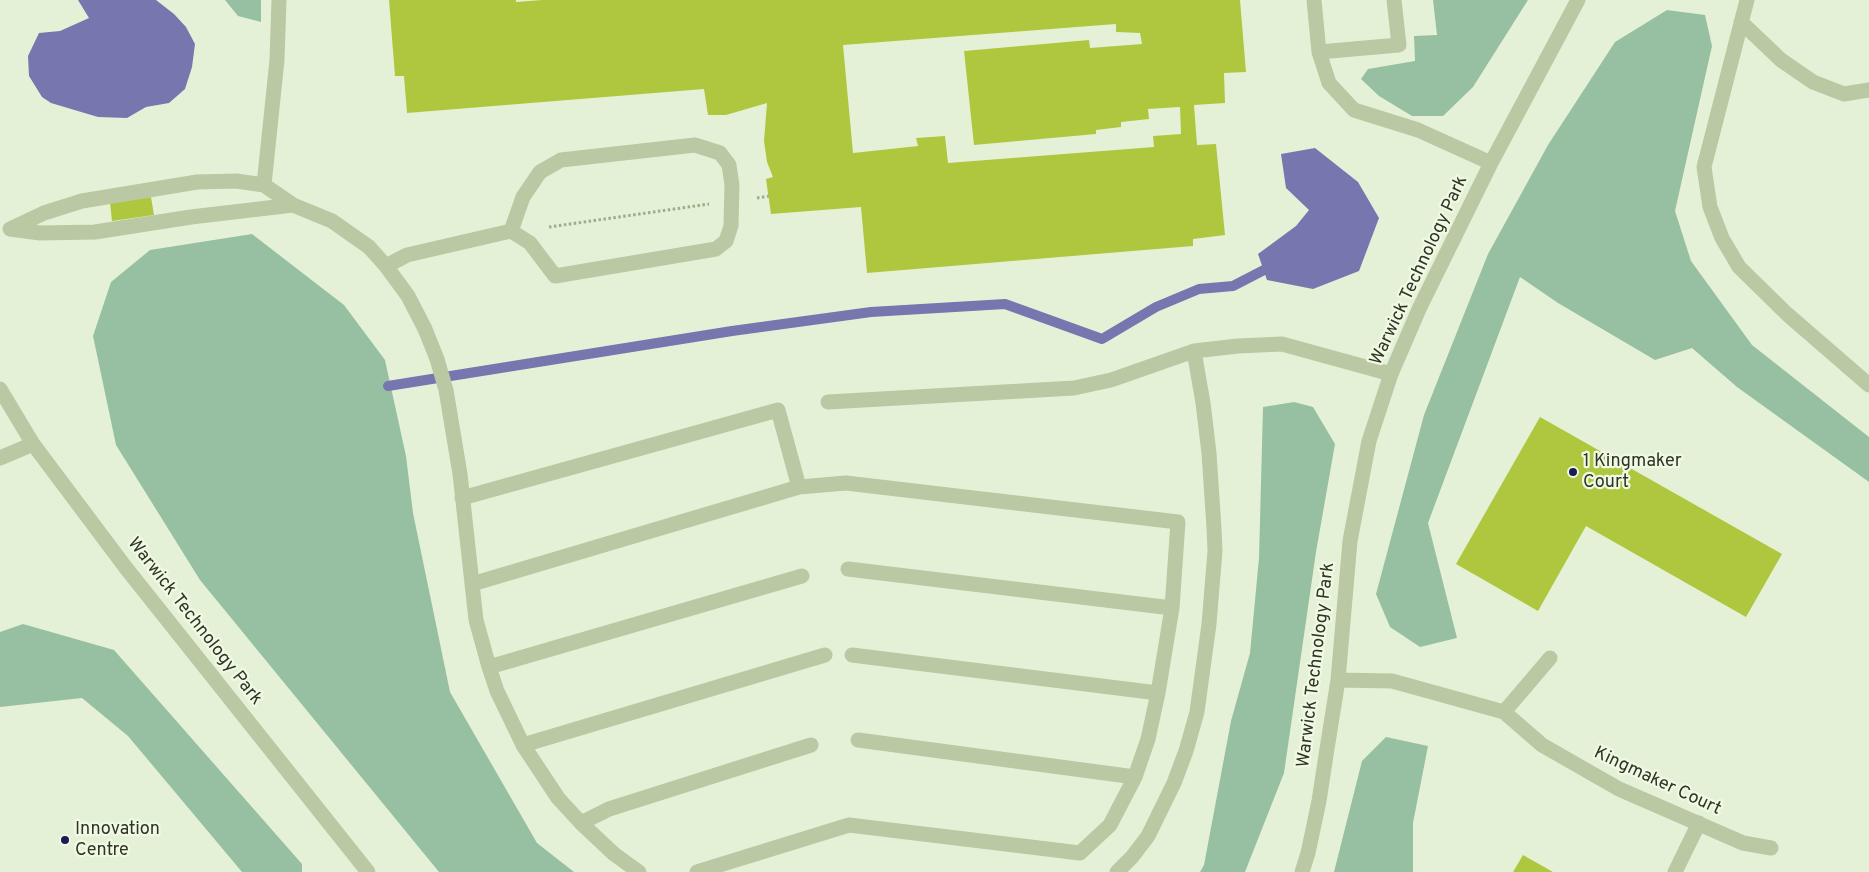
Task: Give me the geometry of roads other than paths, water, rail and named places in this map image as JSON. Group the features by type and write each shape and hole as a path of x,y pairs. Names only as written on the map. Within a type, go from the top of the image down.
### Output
{"street":[{"path":"264,185 277,60 278,0"},
{"path":"1314,0 1319,52 1329,83 1354,110 1418,130 1491,164"},
{"path":"1319,52 1399,46 1394,0"},
{"name":"Warwick Technology Park","path":"1302,872 1319,801 1338,680 1350,541 1369,442 1391,374 1420,307 1491,164 1578,0"},
{"path":"1747,0 1704,167 1710,207 1722,238 1739,267 1786,314 1869,385"},
{"path":"1741,22 1781,60 1813,82 1844,94 1869,90"},
{"path":"386,266 407,255 511,231 530,243 555,276 716,248 726,241 730,226 732,185 729,165 720,153 695,145 561,160 540,172 523,197 511,231"},
{"path":"5,230 44,212 82,202 197,182 236,181 264,185 293,205 332,221 369,248 386,266 408,296 425,329 437,359 446,390 460,474 476,620 497,691 523,745 558,798 614,854 639,872"},
{"path":"5,230 40,233 95,232 191,217 293,205"},
{"path":"828,402 1074,388 1112,380 1194,351 1238,346 1282,344 1391,374"},
{"path":"1117,872 1132,857 1148,836 1174,783 1186,751 1196,712 1208,634 1212,600 1214,528 1209,453 1194,351"},
{"name":"Warwick Technology Park","path":"0,389 33,444 126,568 368,872"},
{"path":"462,498 778,410 799,487"},
{"path":"0,458 33,444"},
{"path":"472,584 799,487 846,483 1178,522 1172,608 1158,693 1148,739 1136,776 1110,825 1080,853 849,825 698,870 697,872"},
{"path":"848,569 1172,608"},
{"path":"489,667 802,576"},
{"path":"523,745 825,655"},
{"path":"852,656 1158,693"},
{"path":"1504,712 1550,658"},
{"name":"Kingmaker Court","path":"1338,680 1392,681 1504,712 1542,745 1619,789 1743,843 1771,848"},
{"path":"858,740 1136,776"},
{"path":"581,823 609,810 812,745"},
{"path":"1675,872 1698,823"}],"water":[{"path":"78,0 156,0 174,14 186,27 195,44 192,67 185,89 169,103 146,107 127,118 98,117 51,103 42,97 29,76 28,56 39,33 60,31 89,18"},
{"path":"1315,148 1358,182 1379,218 1359,271 1313,289 1267,280 1258,254 1296,226 1309,210 1286,188 1281,154"}],"waterway":[{"path":"388,386 732,331 871,312 1005,304 1102,339 1156,307 1199,289 1233,286 1264,270"}],"place":[{"name":"1 Kingmaker Court","path":"1573,472"},
{"name":"Innovation Centre","path":"65,840"}]}
